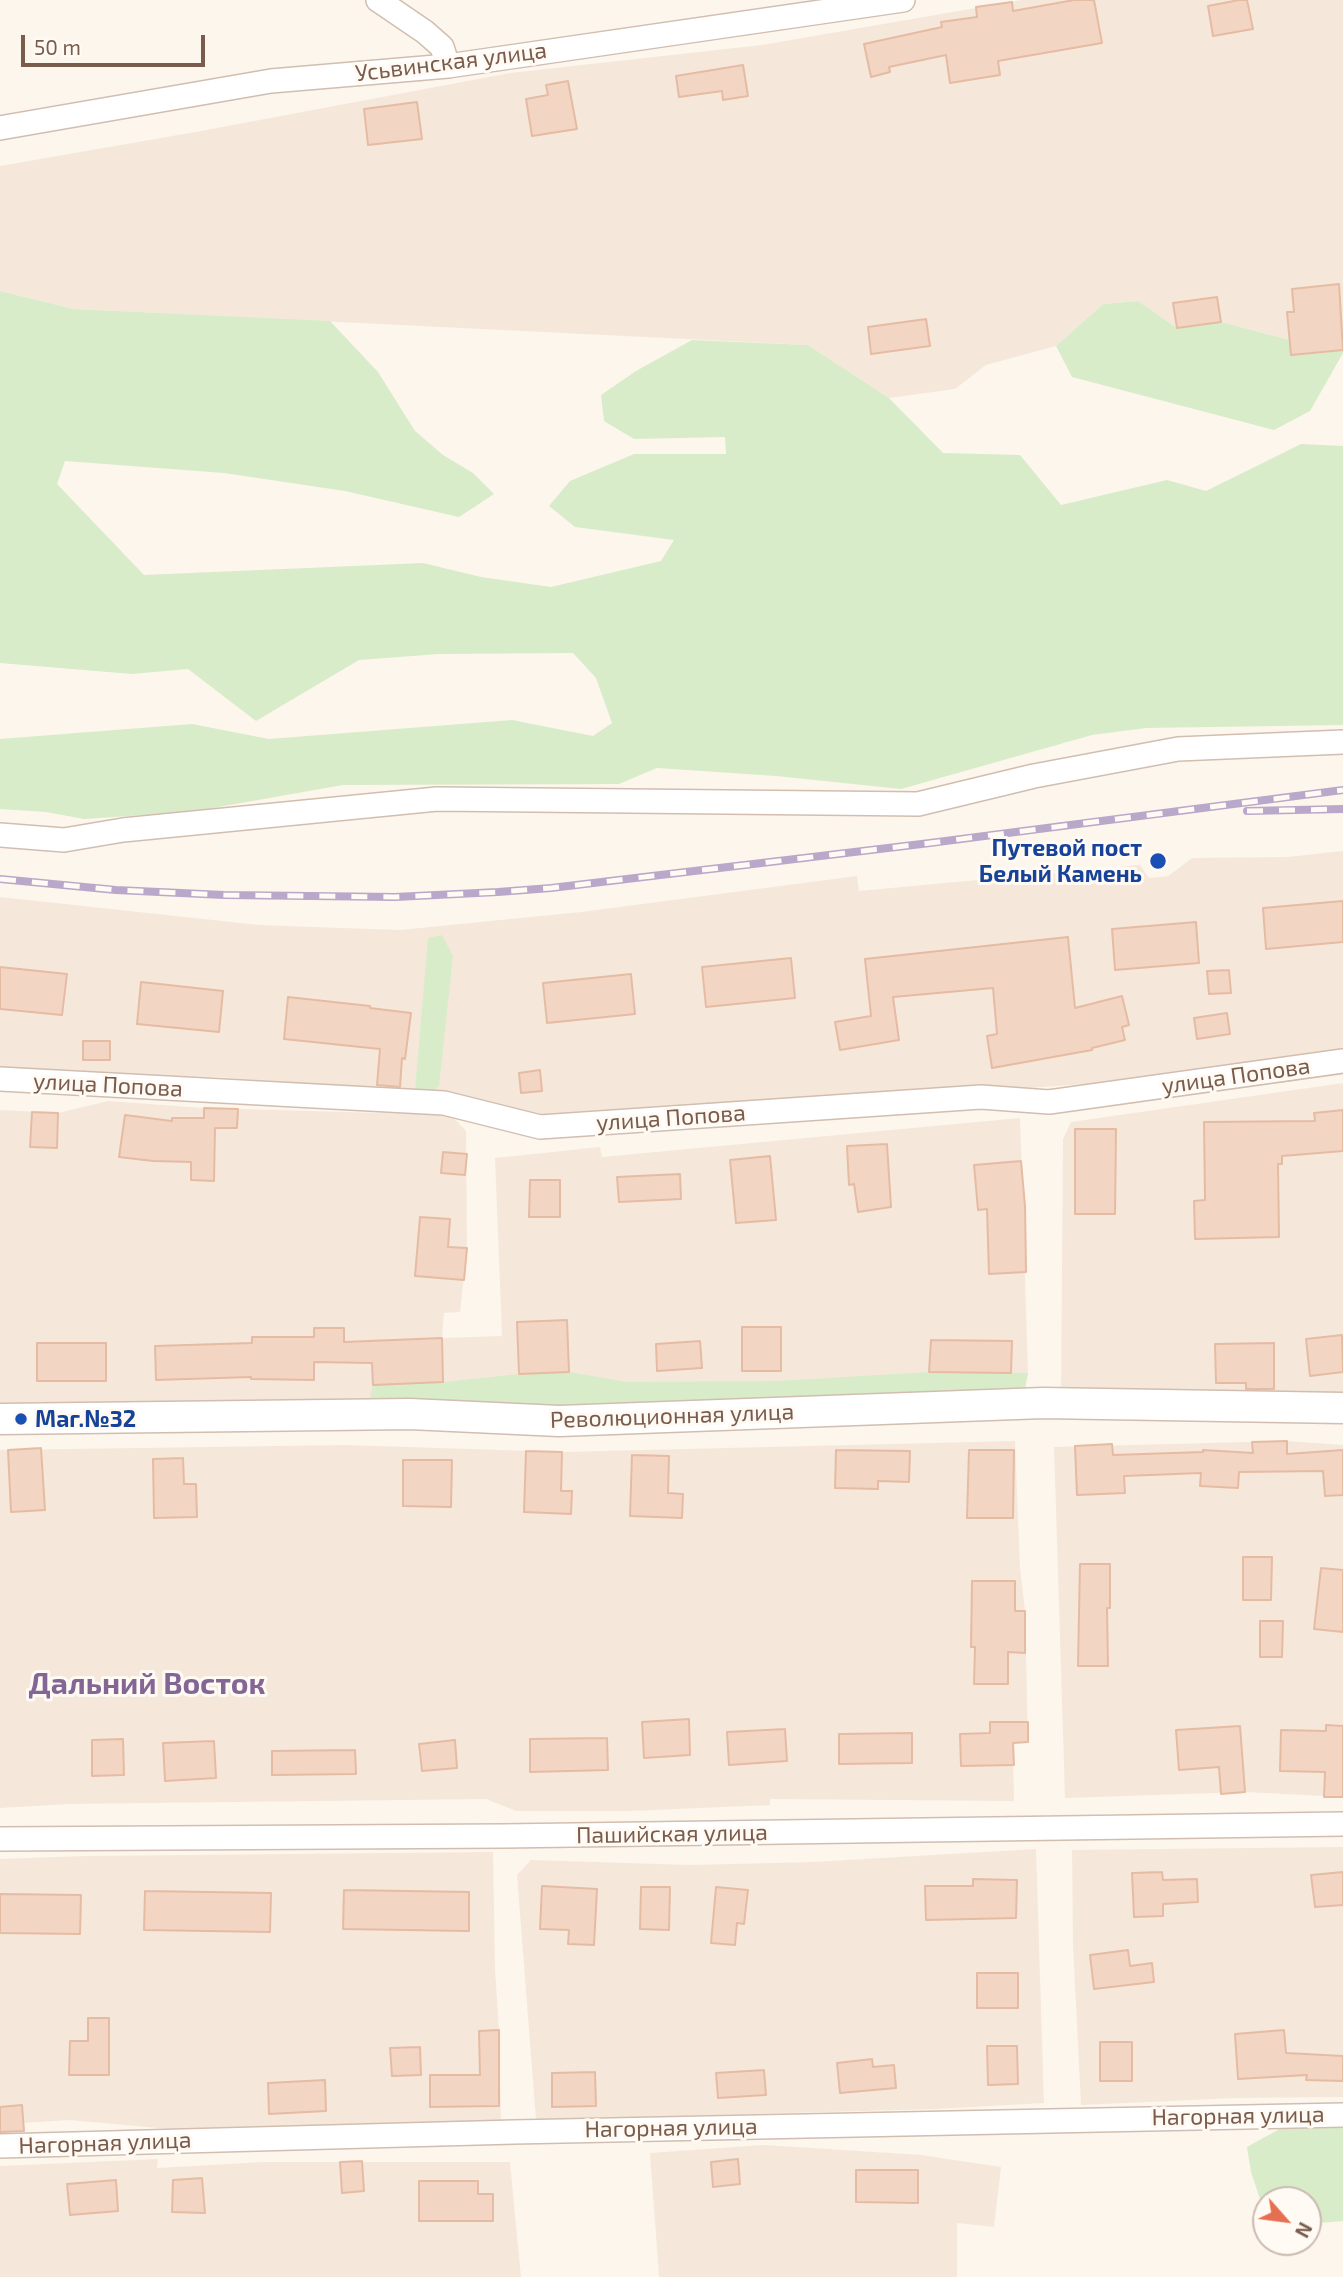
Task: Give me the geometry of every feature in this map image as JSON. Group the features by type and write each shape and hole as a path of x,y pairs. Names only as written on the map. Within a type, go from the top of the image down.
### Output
{"street":[{"path":"378,0 442,47 447,66"},
{"name":"Усьвинская улица","path":"0,128 271,81 447,66 903,0"},
{"path":"0,835 65,840 123,830 437,799 918,804 1034,776 1178,749 1343,742"},
{"name":"улица Попова","path":"0,1079 444,1102 540,1127 981,1097 1049,1102 1343,1061"},
{"name":"Революционная улица","path":"0,1419 410,1414 559,1421 1044,1403 1343,1408"},
{"name":"Пашийская улица","path":"0,1839 504,1836 1343,1825"},
{"name":"Нагорная улица","path":"0,2146 556,2131 1343,2115"}],"shaded area":[{"path":"1022,0 1343,0 1343,350 1291,355 1290,340 1221,322 1177,328 1138,301 1103,304 1056,346 986,365 955,389 889,398 808,345 74,309 0,291 0,166 510,73 762,45"},
{"path":"1343,851 1343,1052 1119,1082 559,1118 429,1093 216,1077 0,1072 0,897 259,925 400,930 581,912 857,876 859,891 1140,865 1149,878 1168,876 1192,858 1287,857"},
{"path":"1343,1083 1343,1392 1061,1393 1063,1139 1071,1122"},
{"path":"108,1101 204,1108 451,1115 466,1131 467,1248 460,1312 444,1313 442,1338 502,1336 495,1158 600,1147 602,1157 1020,1118 1028,1373 1024,1394 0,1403 0,1110 58,1113"},
{"path":"1015,1441 1020,1567 1025,1611 1028,1742 1013,1743 1014,1801 770,1799 770,1805 631,1811 516,1811 486,1799 69,1804 0,1808 0,1450 346,1445 562,1452"},
{"path":"1287,1441 1343,1445 1343,1797 1245,1792 1065,1798 1054,1447"},
{"path":"1343,1847 1343,2097 1237,2098 1081,2105 1073,1945 1072,1850"},
{"path":"1036,1849 1044,2103 936,2109 536,2120 517,1875 531,1860 691,1865 813,1862"},
{"path":"493,1852 501,2123 169,2129 69,2120 24,2123 25,2132 0,2133 0,1859"},
{"path":"764,2145 921,2155 1001,2167 994,2227 957,2223 957,2277 659,2277 650,2153"},
{"path":"158,2159 157,2168 264,2162 510,2162 521,2277 0,2277 0,2166"}],"green space":[{"path":"0,291 74,309 330,321 378,372 415,431 443,455 473,473 494,494 459,517 345,491 224,473 65,461 57,484 144,575 423,563 481,577 551,587 661,561 674,540 575,527 549,506 570,481 634,454 726,454 725,437 634,439 604,421 601,395 636,371 692,340 808,345 889,398 943,453 1020,455 1061,505 1167,480 1206,491 1301,444 1343,446 1343,725 1146,728 1092,735 901,789 776,776 657,768 619,784 343,785 190,812 84,819 46,812 0,809 0,739 192,724 269,739 512,720 593,736 612,723 596,678 573,653 439,654 359,660 256,721 188,669 132,674 0,663"},
{"path":"1138,301 1177,328 1221,322 1290,340 1292,355 1343,350 1343,353 1310,411 1274,430 1072,377 1056,346 1103,304"},
{"path":"442,935 453,956 439,1086 429,1093 415,1091 428,938"},
{"path":"569,1372 627,1382 776,1381 929,1372 1028,1373 1024,1394 570,1409 368,1407 373,1385"},
{"path":"1285,2126 1343,2127 1343,2221 1322,2223 1322,2186 1256,2186 1247,2147"}],"building":[{"path":"1074,0 1094,0 1102,43 998,61 1000,75 950,83 946,55 889,67 890,72 871,77 864,44 942,27 941,22 977,17 976,7 1012,2 1013,11"},
{"path":"1247,0 1253,29 1213,36 1208,6"},
{"path":"743,65 748,96 723,100 722,91 679,97 676,76"},
{"path":"568,81 577,129 532,136 526,99 548,95 546,85"},
{"path":"417,102 422,139 368,145 364,109"},
{"path":"1339,284 1343,350 1291,355 1287,312 1294,312 1292,289"},
{"path":"1217,297 1221,322 1177,328 1173,303"},
{"path":"926,319 930,346 871,354 868,327"},
{"path":"1343,901 1343,942 1266,949 1263,908"},
{"path":"1196,922 1199,963 1115,970 1112,929"},
{"path":"1068,937 1075,1008 1122,996 1129,1025 1122,1027 1125,1040 1092,1050 992,1068 987,1036 997,1034 993,988 893,997 899,1040 840,1050 835,1022 871,1016 865,959"},
{"path":"791,958 795,998 706,1007 702,967"},
{"path":"0,967 67,974 62,1015 0,1009"},
{"path":"1229,970 1231,993 1209,994 1207,971"},
{"path":"631,974 635,1014 547,1023 543,983"},
{"path":"141,982 223,991 219,1032 137,1024"},
{"path":"288,997 411,1013 405,1059 402,1058 400,1087 377,1085 380,1049 284,1039"},
{"path":"1227,1013 1230,1034 1197,1039 1194,1018"},
{"path":"83,1041 110,1041 110,1060 83,1060"},
{"path":"540,1070 542,1091 521,1093 519,1073"},
{"path":"204,1108 238,1109 237,1128 215,1128 214,1181 191,1180 191,1162 119,1157 125,1115 172,1121 172,1118 204,1118"},
{"path":"1343,1110 1343,1151 1282,1156 1282,1164 1278,1164 1279,1237 1195,1239 1194,1201 1205,1200 1204,1122 1315,1121 1314,1113"},
{"path":"32,1112 58,1113 57,1148 30,1147"},
{"path":"1075,1129 1116,1129 1115,1214 1075,1214"},
{"path":"887,1144 891,1207 858,1212 854,1184 849,1185 847,1146"},
{"path":"443,1152 467,1154 465,1175 441,1173"},
{"path":"770,1156 776,1220 736,1223 730,1160"},
{"path":"1021,1161 1026,1272 989,1274 987,1209 978,1210 974,1165"},
{"path":"680,1174 681,1199 619,1202 617,1177"},
{"path":"530,1180 560,1180 560,1217 529,1217"},
{"path":"420,1217 450,1219 448,1247 467,1248 464,1280 415,1276"},
{"path":"567,1320 569,1372 519,1374 517,1322"},
{"path":"742,1327 781,1327 781,1371 742,1371"},
{"path":"314,1328 344,1328 344,1342 442,1338 443,1382 373,1385 372,1363 314,1362 314,1380 251,1377 156,1380 155,1346 252,1343 252,1337 314,1337"},
{"path":"1342,1335 1343,1372 1310,1376 1306,1339"},
{"path":"931,1340 1012,1341 1011,1373 929,1372"},
{"path":"700,1341 702,1368 657,1371 656,1344"},
{"path":"37,1343 106,1343 106,1381 37,1381"},
{"path":"1274,1343 1274,1389 1246,1389 1246,1383 1216,1383 1215,1344"},
{"path":"1287,1441 1287,1454 1343,1450 1343,1495 1325,1496 1323,1471 1239,1472 1238,1488 1200,1486 1201,1473 1124,1476 1125,1493 1077,1495 1075,1446 1112,1444 1113,1455 1203,1450 1253,1453 1252,1442"},
{"path":"41,1448 45,1510 11,1512 8,1450"},
{"path":"836,1450 910,1451 909,1482 878,1481 878,1489 835,1488"},
{"path":"969,1450 1014,1450 1013,1518 967,1518"},
{"path":"526,1451 562,1452 561,1491 572,1491 571,1514 524,1512"},
{"path":"632,1455 669,1456 668,1493 683,1494 682,1518 630,1516"},
{"path":"183,1458 184,1484 196,1484 197,1517 154,1518 153,1459"},
{"path":"403,1460 452,1460 451,1507 403,1506"},
{"path":"1243,1557 1272,1557 1271,1600 1243,1600"},
{"path":"1080,1564 1110,1564 1110,1608 1107,1608 1108,1666 1078,1666"},
{"path":"1321,1568 1343,1570 1343,1632 1314,1629"},
{"path":"972,1581 1015,1581 1015,1611 1025,1611 1025,1653 1008,1652 1008,1684 974,1684 975,1647 971,1647"},
{"path":"1260,1621 1283,1621 1282,1657 1260,1657"},
{"path":"689,1719 690,1755 644,1758 642,1722"},
{"path":"990,1722 1028,1722 1028,1742 1013,1743 1014,1765 961,1766 960,1734 990,1733"},
{"path":"1326,1725 1343,1726 1343,1797 1324,1797 1325,1772 1280,1771 1281,1730 1326,1731"},
{"path":"1240,1726 1245,1792 1221,1794 1219,1767 1179,1770 1176,1730"},
{"path":"785,1729 787,1761 729,1765 727,1732"},
{"path":"912,1733 912,1763 839,1764 839,1734"},
{"path":"607,1738 608,1770 530,1772 530,1739"},
{"path":"123,1739 124,1775 92,1776 92,1740"},
{"path":"455,1740 457,1768 422,1771 419,1744"},
{"path":"214,1741 216,1778 165,1781 163,1743"},
{"path":"355,1750 356,1774 272,1775 272,1751"},
{"path":"1162,1872 1163,1880 1197,1879 1198,1902 1163,1904 1163,1916 1134,1917 1132,1873"},
{"path":"1343,1872 1343,1905 1315,1907 1311,1875"},
{"path":"973,1879 1017,1880 1016,1918 926,1920 925,1886 973,1886"},
{"path":"542,1886 597,1889 594,1945 568,1944 569,1930 540,1929"},
{"path":"641,1887 670,1887 669,1930 640,1929"},
{"path":"716,1887 748,1890 744,1924 737,1923 735,1945 711,1943"},
{"path":"344,1890 469,1892 469,1931 343,1929"},
{"path":"145,1891 271,1893 270,1932 144,1930"},
{"path":"0,1894 81,1895 80,1934 0,1933"},
{"path":"1128,1950 1130,1966 1152,1963 1154,1982 1094,1989 1090,1955"},
{"path":"977,1973 1018,1973 1018,2008 977,2008"},
{"path":"88,2018 109,2018 109,2075 69,2075 70,2041 88,2041"},
{"path":"499,2030 499,2106 430,2107 430,2075 480,2075 479,2031"},
{"path":"1284,2030 1286,2053 1343,2056 1343,2081 1306,2080 1307,2075 1238,2079 1235,2034"},
{"path":"1100,2042 1132,2042 1132,2081 1100,2081"},
{"path":"987,2046 1017,2046 1018,2084 988,2085"},
{"path":"420,2047 421,2075 392,2076 390,2048"},
{"path":"872,2059 873,2067 894,2065 896,2088 840,2093 837,2063"},
{"path":"764,2070 766,2095 718,2098 716,2073"},
{"path":"595,2072 596,2106 552,2107 552,2073"},
{"path":"325,2080 326,2111 269,2114 268,2083"},
{"path":"22,2105 24,2131 0,2132 0,2107"},
{"path":"738,2159 740,2184 713,2187 711,2162"},
{"path":"362,2161 364,2191 342,2193 340,2162"},
{"path":"856,2170 918,2170 918,2203 856,2202"},
{"path":"202,2178 205,2213 172,2212 173,2180"},
{"path":"116,2180 118,2211 70,2215 67,2184"},
{"path":"419,2181 478,2181 478,2194 493,2194 493,2221 419,2221"}],"railway":[{"path":"0,879 116,890 224,895 395,897 498,892 930,843 1343,790"},
{"path":"1247,811 1343,809"}],"place":[{"name":"Путевой пост Белый Камень","path":"1158,861"},
{"name":"Маг.№32","path":"21,1419"}],"district":[{"name":"Дальний Восток","path":"147,1684"}]}
